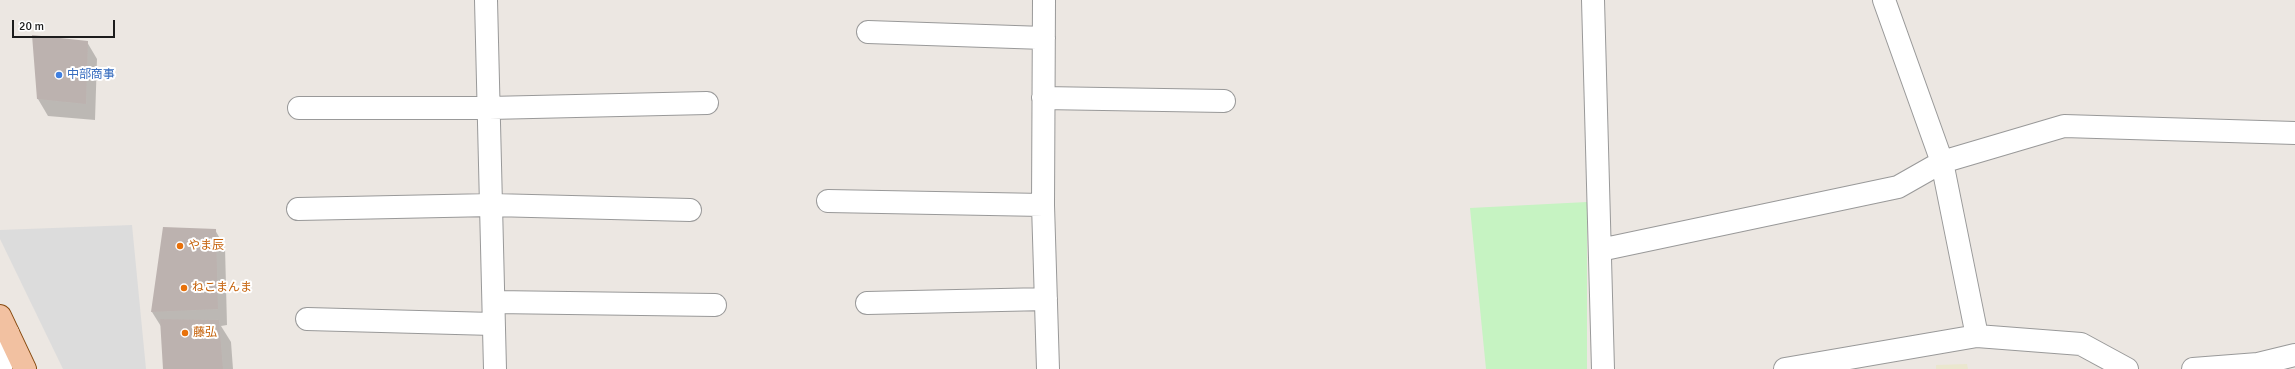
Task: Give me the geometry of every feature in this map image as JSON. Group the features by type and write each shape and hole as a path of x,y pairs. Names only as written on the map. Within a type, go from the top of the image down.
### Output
{"main road":[{"path":"4,324 25,369"}],"street":[{"path":"486,0 495,302 493,324 495,369"},
{"path":"1044,0 1043,205 1048,369"},
{"path":"1593,0 1603,369"},
{"path":"1884,0 1942,162 1977,336"},
{"path":"868,32 1044,38"},
{"path":"1043,98 1224,101"},
{"path":"299,108 489,108 707,103"},
{"path":"1600,250 1898,187 1942,162 2064,126 2295,133"},
{"path":"828,201 1043,205"},
{"path":"298,209 492,205 690,210"},
{"path":"867,303 1046,299"},
{"path":"495,302 715,305"},
{"path":"307,319 493,324"},
{"path":"1,369 4,324"},
{"path":"1785,369 1977,336 2081,344 2127,369"},
{"path":"2193,369 2258,364 2295,355"}],"shaded area":[{"path":"132,225 146,369 63,369 0,239 0,230"},
{"path":"1967,364 1968,369 1936,369 1936,365"}],"green space":[{"path":"1587,202 1587,369 1486,369 1470,208"}],"building":[{"path":"32,35 88,41 86,104 37,99"},
{"path":"163,227 216,229 218,309 151,312"},
{"path":"160,319 219,320 223,369 163,369"}],"place":[{"name":"中部商事","path":"59,75"},
{"name":"やま辰","path":"180,246"},
{"name":"ねこまんま","path":"184,288"},
{"name":"藤弘","path":"185,333"}]}
